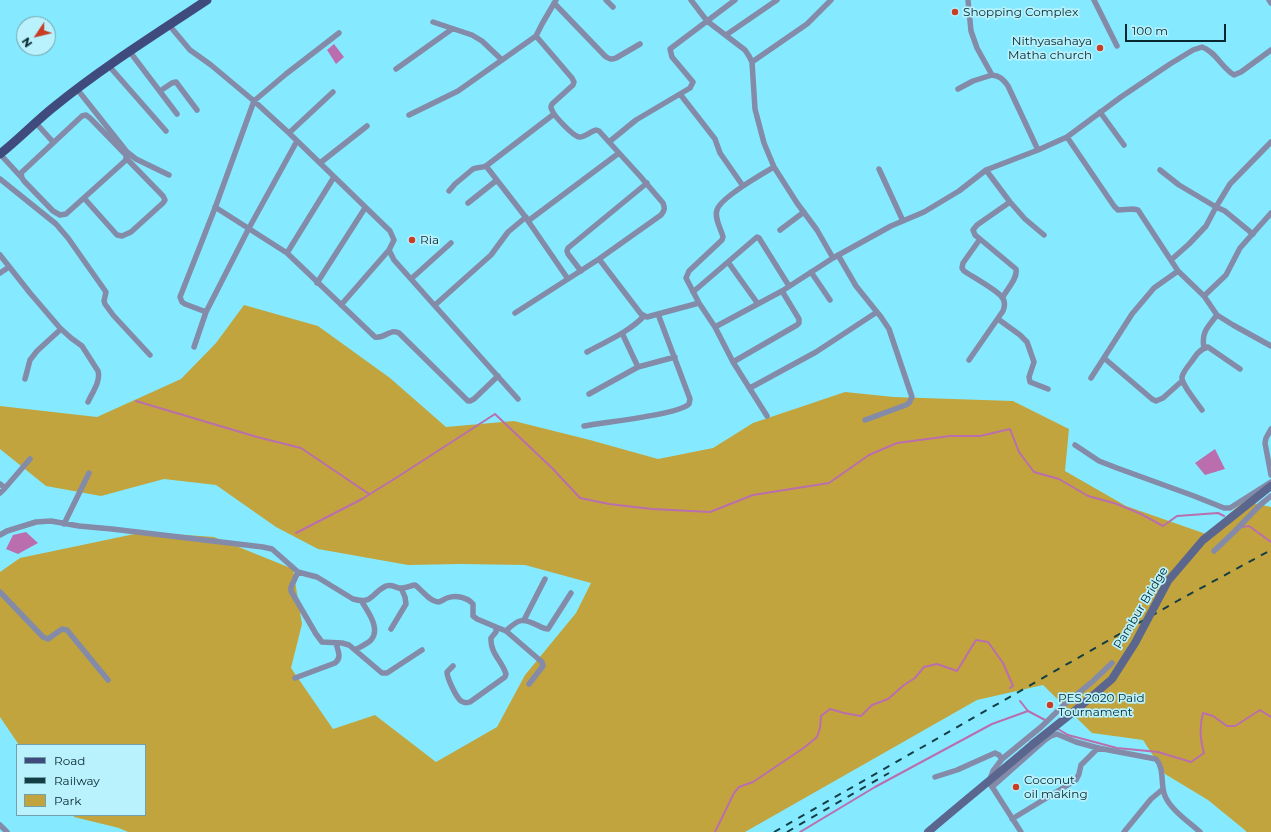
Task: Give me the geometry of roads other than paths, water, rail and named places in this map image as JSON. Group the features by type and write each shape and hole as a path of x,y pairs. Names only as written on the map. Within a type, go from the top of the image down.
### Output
{"main road":[{"path":"0,154 54,106 207,0"},
{"name":"Pambur Bridge","path":"928,832 962,803 990,784 1033,744 1112,679 1135,643 1168,581 1202,540 1271,486"}],"street":[{"path":"606,0 613,7"},
{"path":"691,0 707,21 745,50 749,56 752,62 755,109 764,143 774,167 856,286 877,312 888,329 912,397 906,405 865,420"},
{"path":"609,142 636,120 690,88 693,82 672,57 670,49 735,0"},
{"path":"726,35 777,0"},
{"path":"752,62 807,24 831,0"},
{"path":"968,0 971,31 977,48 992,75"},
{"path":"1094,0 1117,46"},
{"path":"410,115 458,91 536,36 555,1 605,56 610,59 612,60 616,58 640,44"},
{"path":"433,22 472,35 482,41 502,60"},
{"path":"169,25 196,56 211,65 254,101 390,231 394,240 389,250 341,304"},
{"path":"396,69 452,29"},
{"path":"206,312 185,304 182,302 180,297 254,101 339,33"},
{"path":"516,313 599,259 661,215 665,207 599,131 592,131 581,137 574,134 554,114 552,104 573,85 574,82 536,36"},
{"path":"715,327 782,291 835,256 891,226 924,212 960,191 986,170 1067,137 1100,112 1193,50 1202,47 1210,50 1228,72 1234,75 1241,72 1271,50"},
{"path":"130,52 177,114"},
{"path":"110,66 166,131"},
{"path":"958,89 972,81 992,75 998,76 1008,86 1038,150"},
{"path":"160,91 176,82 197,110"},
{"path":"77,89 127,152 136,159 169,175"},
{"path":"288,133 333,92"},
{"path":"680,94 715,139 720,153 743,186"},
{"path":"1100,112 1124,144"},
{"path":"449,191 473,169 486,166 554,114"},
{"path":"22,178 21,175 23,170 82,116 86,115 126,155 126,158 163,196 165,200 131,232 122,236 117,235 84,198"},
{"path":"36,123 53,142"},
{"path":"320,163 367,126"},
{"path":"1067,137 1114,206 1118,210 1138,210 1178,271 1204,296 1217,315 1271,346"},
{"path":"194,347 206,312 249,228 297,141"},
{"path":"1171,260 1206,226 1230,184 1271,142"},
{"path":"435,306 491,255 508,232 619,153"},
{"path":"0,154 53,211 60,215 66,214 124,162 126,158"},
{"path":"486,166 527,219 568,279"},
{"path":"768,416 733,362 715,327 687,283 686,274 722,240 723,237 716,214 718,207 731,194 774,167"},
{"path":"879,169 903,221"},
{"path":"986,170 1025,219 1044,235"},
{"path":"1160,170 1179,185 1225,211 1253,234"},
{"path":"287,253 334,177"},
{"path":"0,179 56,224 68,238 106,292 105,304 113,315 150,355"},
{"path":"468,203 497,180"},
{"path":"581,270 568,254 568,248 646,184"},
{"path":"970,360 1005,307 1003,297 1017,272 1016,269 980,239 974,232 974,228 1010,202"},
{"path":"215,207 287,253 375,337 382,337 396,331 400,334 468,401 474,400 498,376"},
{"path":"317,283 365,208"},
{"path":"780,230 804,212"},
{"path":"1204,296 1226,275 1240,248 1271,213"},
{"path":"693,292 758,237 789,286"},
{"path":"980,239 963,263 962,268 964,271 1003,297"},
{"path":"410,279 451,243"},
{"path":"389,250 394,260 410,279 518,399"},
{"path":"0,255 61,329 82,346 98,371 98,380 88,402"},
{"path":"599,259 644,316 647,317 699,303"},
{"path":"728,262 758,304"},
{"path":"0,273 10,267"},
{"path":"1091,378 1132,314 1154,288 1178,271"},
{"path":"811,272 830,300"},
{"path":"733,362 799,323 799,319 782,291"},
{"path":"750,388 816,352 877,312"},
{"path":"584,426 661,413 683,408 689,404 690,399 658,314"},
{"path":"1204,348 1204,334 1217,315"},
{"path":"587,352 622,333 637,323 644,316"},
{"path":"998,319 1027,342 1034,362 1029,377 1030,382 1048,389"},
{"path":"25,379 30,360 37,351 61,329"},
{"path":"622,333 638,367"},
{"path":"1104,358 1152,400 1156,401 1163,398 1182,380 1185,370 1199,351 1208,346 1240,369"},
{"path":"589,394 638,367 675,357"},
{"path":"1182,380 1202,410"},
{"path":"1271,429 1265,443 1271,475"},
{"path":"1075,445 1099,461 1224,508 1230,508 1271,482"},
{"path":"0,493 2,486 30,459"},
{"path":"64,524 89,474"},
{"path":"1214,551 1260,504 1271,496"},
{"path":"0,535 7,531 44,521 51,521 64,524 263,547 272,549 298,572 317,577 353,599 362,602 369,599 386,586 392,585 401,588 415,586 431,599 436,601 453,597 468,599 472,602 474,607 473,616 506,631 542,662 542,669 529,684"},
{"path":"298,572 291,587 291,591 322,642 346,644 384,673 422,650"},
{"path":"524,620 545,579"},
{"path":"391,629 406,604 401,588"},
{"path":"0,592 43,637 48,638 62,629 68,630 108,680"},
{"path":"506,631 516,622 524,620 548,629 571,593"},
{"path":"355,650 372,639 374,633 372,621 362,602"},
{"path":"453,666 447,672 447,676 459,700 465,703 470,702 505,677 505,671 495,656 491,646 491,638 496,632 496,627"},
{"path":"295,678 338,661 339,656 336,643"},
{"path":"1022,832 990,784 993,771 1002,759 1041,727 1112,664"},
{"path":"990,784 1038,746 1057,734 1076,742 1098,748 1156,759 1160,764 1163,789 1168,802 1200,832"},
{"path":"1012,819 1076,780 1081,765 1098,748"},
{"path":"935,777 957,770 995,753 1002,759"},
{"path":"1124,832 1152,799 1163,789"},
{"path":"0,825 7,832"}],"waterway":[{"path":"136,401 257,437 301,448 369,494"},
{"path":"296,533 362,499 495,414 553,469 580,498 609,504 652,509 710,512 753,495 829,483 869,455 897,443 950,436 980,436 1010,429 1019,452 1034,472 1059,479 1088,496 1117,504 1141,514 1163,526 1177,516 1218,513 1224,516"},
{"path":"1242,527 1249,526 1271,542"},
{"path":"715,832 734,793 739,787 753,782 805,747 817,737 820,728 821,716 830,709 861,716 872,705 888,699 904,685 915,678 924,667 937,664 957,671 976,640 988,642 1003,663 1013,686 1010,688"},
{"path":"1020,701 1028,711 1045,720"},
{"path":"1058,729 1068,735 1117,748 1158,752 1191,762 1204,753 1200,733 1203,713 1213,716 1227,726 1235,726 1260,710 1271,717"},
{"path":"800,832 875,787 992,724 1028,711"}],"railway":[{"path":"774,832 1179,600 1271,550"},
{"path":"787,832 889,773"}],"place":[{"name":"Shopping Complex","path":"955,12"},
{"name":"Nithyasahaya Matha church","path":"1100,48"},
{"name":"Ria","path":"412,240"},
{"name":"PES 2020 Paid Tournament","path":"1050,705"},
{"name":"Coconut oil making","path":"1016,787"}]}
